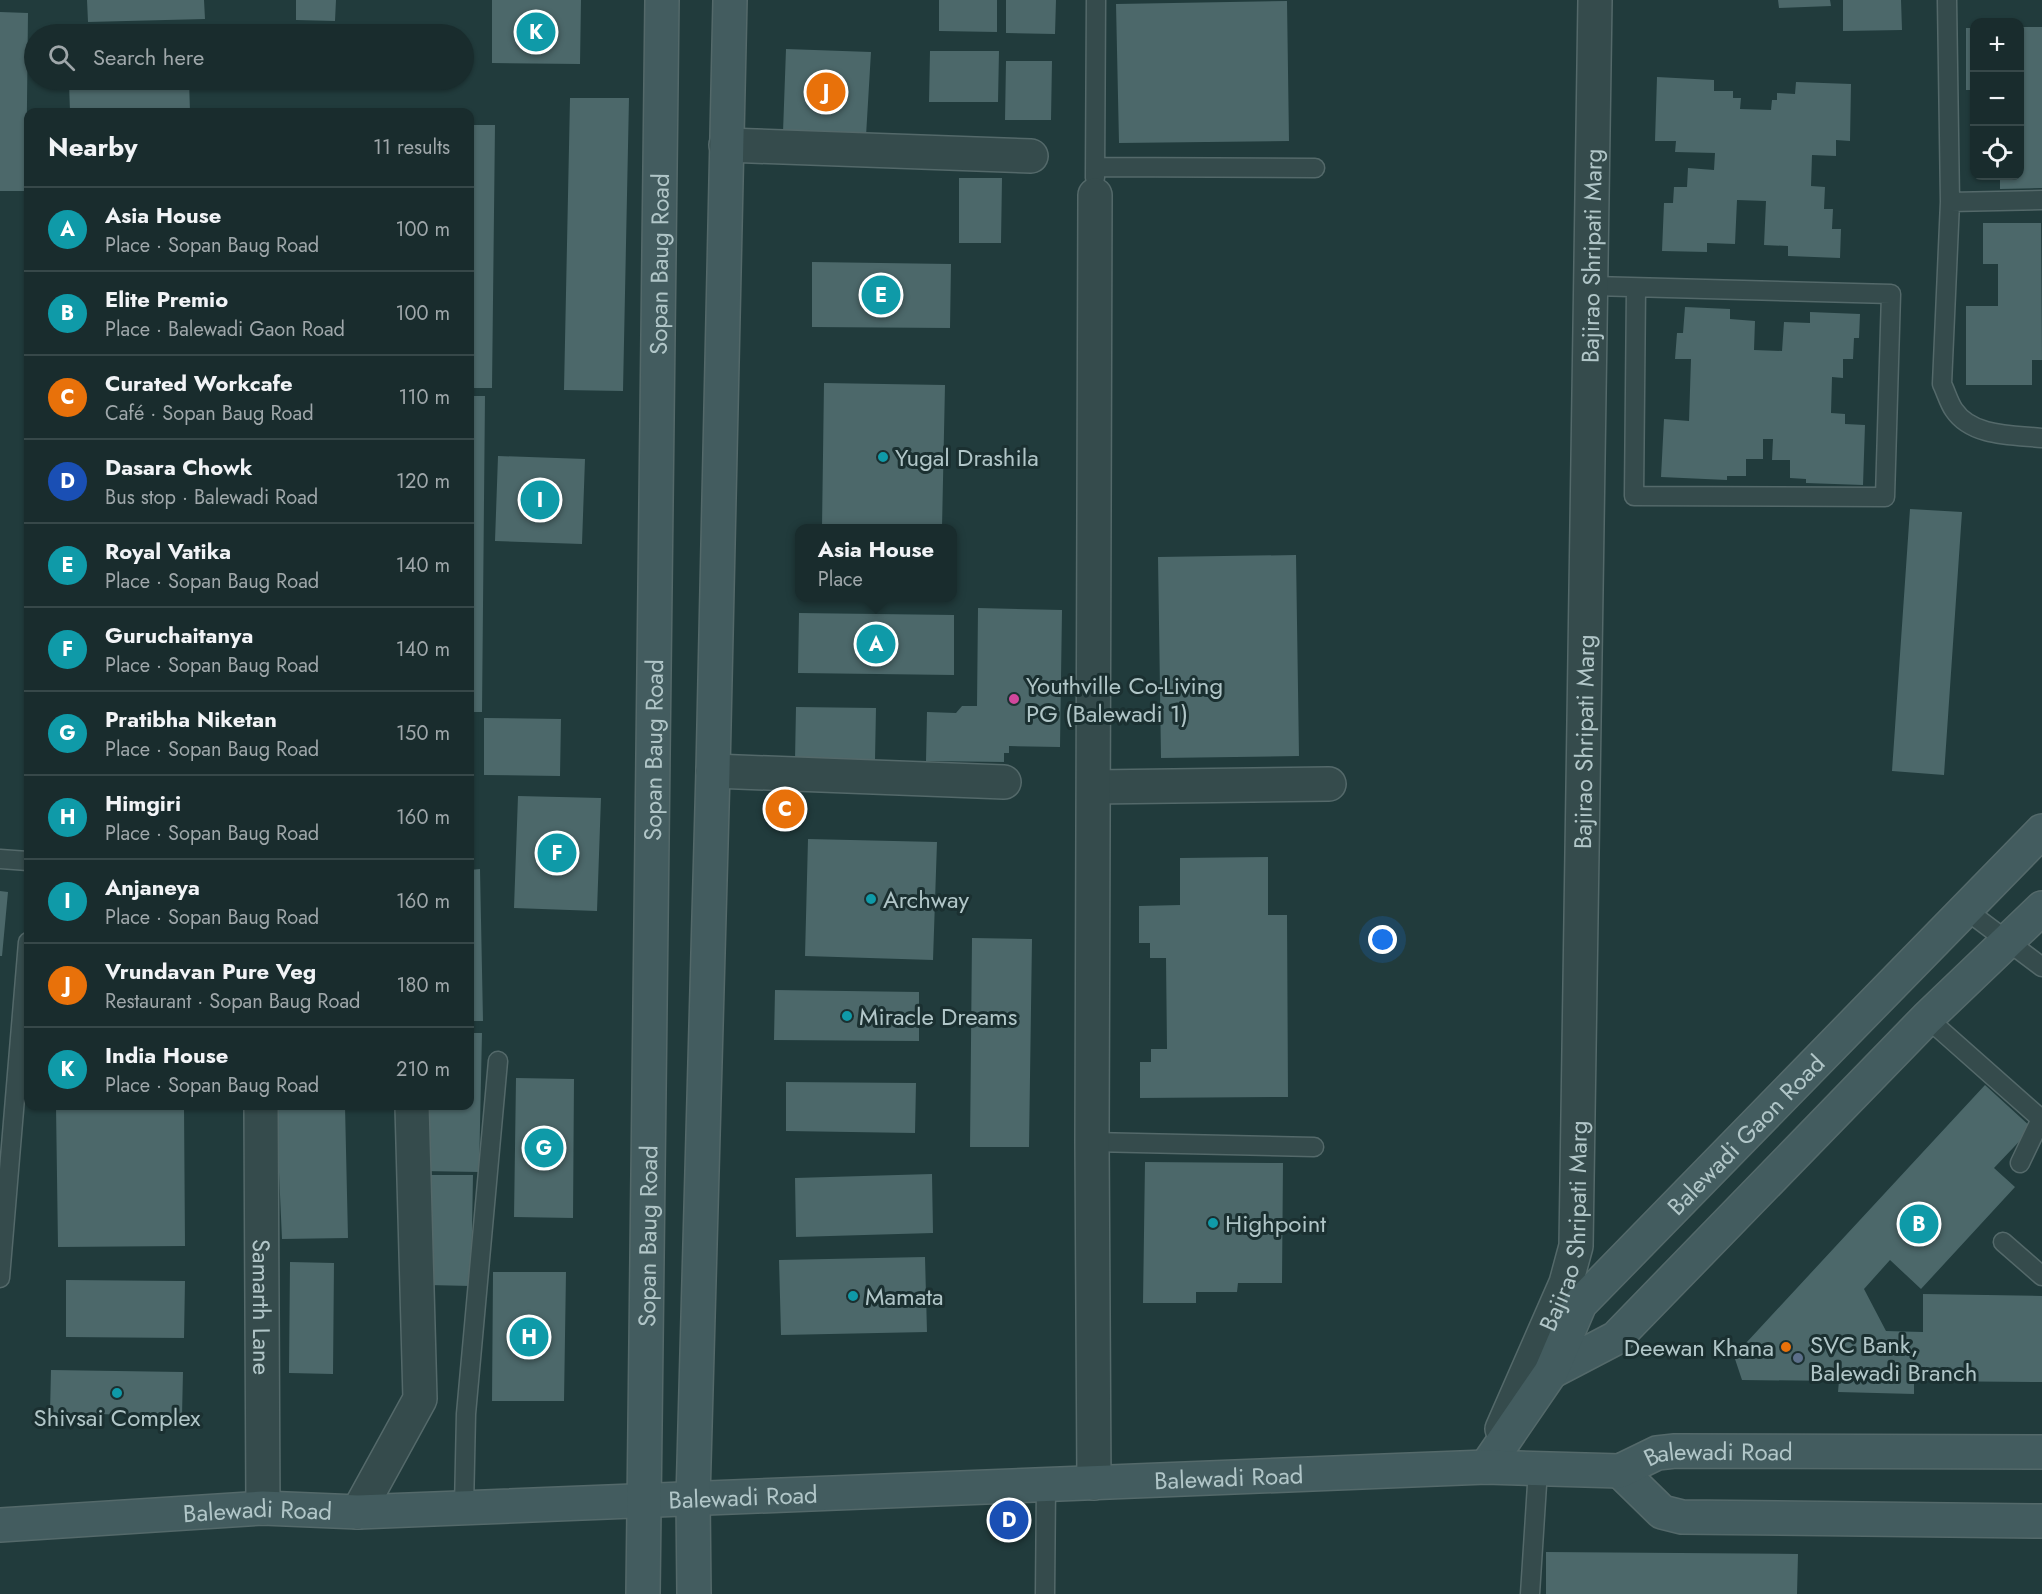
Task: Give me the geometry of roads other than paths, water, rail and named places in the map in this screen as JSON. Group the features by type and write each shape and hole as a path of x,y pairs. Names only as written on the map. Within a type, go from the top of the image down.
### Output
{"street":[{"name":"Sopan Baug Road","path":"643,1594 662,0"},
{"path":"694,1594 693,1499 713,771 730,0"},
{"name":"Bajirao Shripati Marg","path":"1486,1467 1566,1283 1576,1245 1593,285 1595,0"},
{"path":"726,144 1031,156"},
{"path":"1094,1483 1092,1142 1095,181"},
{"path":"713,771 1004,782"},
{"path":"1094,787 1329,784"},
{"name":"Balewadi Gaon Road","path":"1486,1467 1551,1372 1580,1305 2042,831"},
{"path":"1551,1372 1616,1338 1927,1018 2042,908"},
{"name":"Samarth Lane","path":"261,1110 263,1508"},
{"path":"358,1512 420,1399 412,1110"},
{"name":"Balewadi Road","path":"0,1525 263,1508 358,1512 1486,1467 1620,1471 1657,1453 1675,1451 2042,1452"},
{"name":"Balewadi Road","path":"1620,1471 1662,1512 1682,1517 2042,1521"}],"lane":[{"path":"1096,0 1095,181 1315,168"},
{"path":"1947,0 1950,202 1942,384 1954,410 1967,423 1989,432 2042,438"},
{"path":"1950,202 2042,200"},
{"path":"1593,285 1891,294 1885,497 1634,496 1636,288"},
{"path":"0,859 24,861"},
{"path":"1966,910 2007,943 2042,967"},
{"path":"0,1278 24,990"},
{"path":"1927,1018 2041,1119 2020,1164"},
{"path":"464,1508 466,1414 498,1061"},
{"path":"1092,1142 1314,1147"},
{"path":"2003,1242 2042,1276"},
{"path":"1530,1594 1538,1468"},
{"path":"1045,1594 1046,1485"}],"place":[{"name":"India House","path":"536,32"},
{"name":"Vrundavan Pure Veg","path":"826,92"},
{"name":"Royal Vatika","path":"881,295"},
{"name":"Yugal Drashila","path":"883,457"},
{"name":"Anjaneya","path":"540,500"},
{"name":"Asia House","path":"876,644"},
{"name":"Youthville Co-Living PG (Balewadi 1)","path":"1014,699"},
{"name":"Curated Workcafe","path":"785,809"},
{"name":"Guruchaitanya","path":"557,853"},
{"name":"Archway","path":"871,899"},
{"name":"Miracle Dreams","path":"847,1016"},
{"name":"Pratibha Niketan","path":"544,1148"},
{"name":"Highpoint","path":"1213,1223"},
{"name":"Elite Premio","path":"1919,1224"},
{"name":"Mamata","path":"853,1296"},
{"name":"Himgiri","path":"529,1337"},
{"name":"Deewan Khana","path":"1786,1347"},
{"name":"SVC Bank, Balewadi Branch","path":"1798,1358"},
{"name":"Shivsai Complex","path":"117,1393"},
{"name":"Dasara Chowk","path":"1009,1520"}]}
